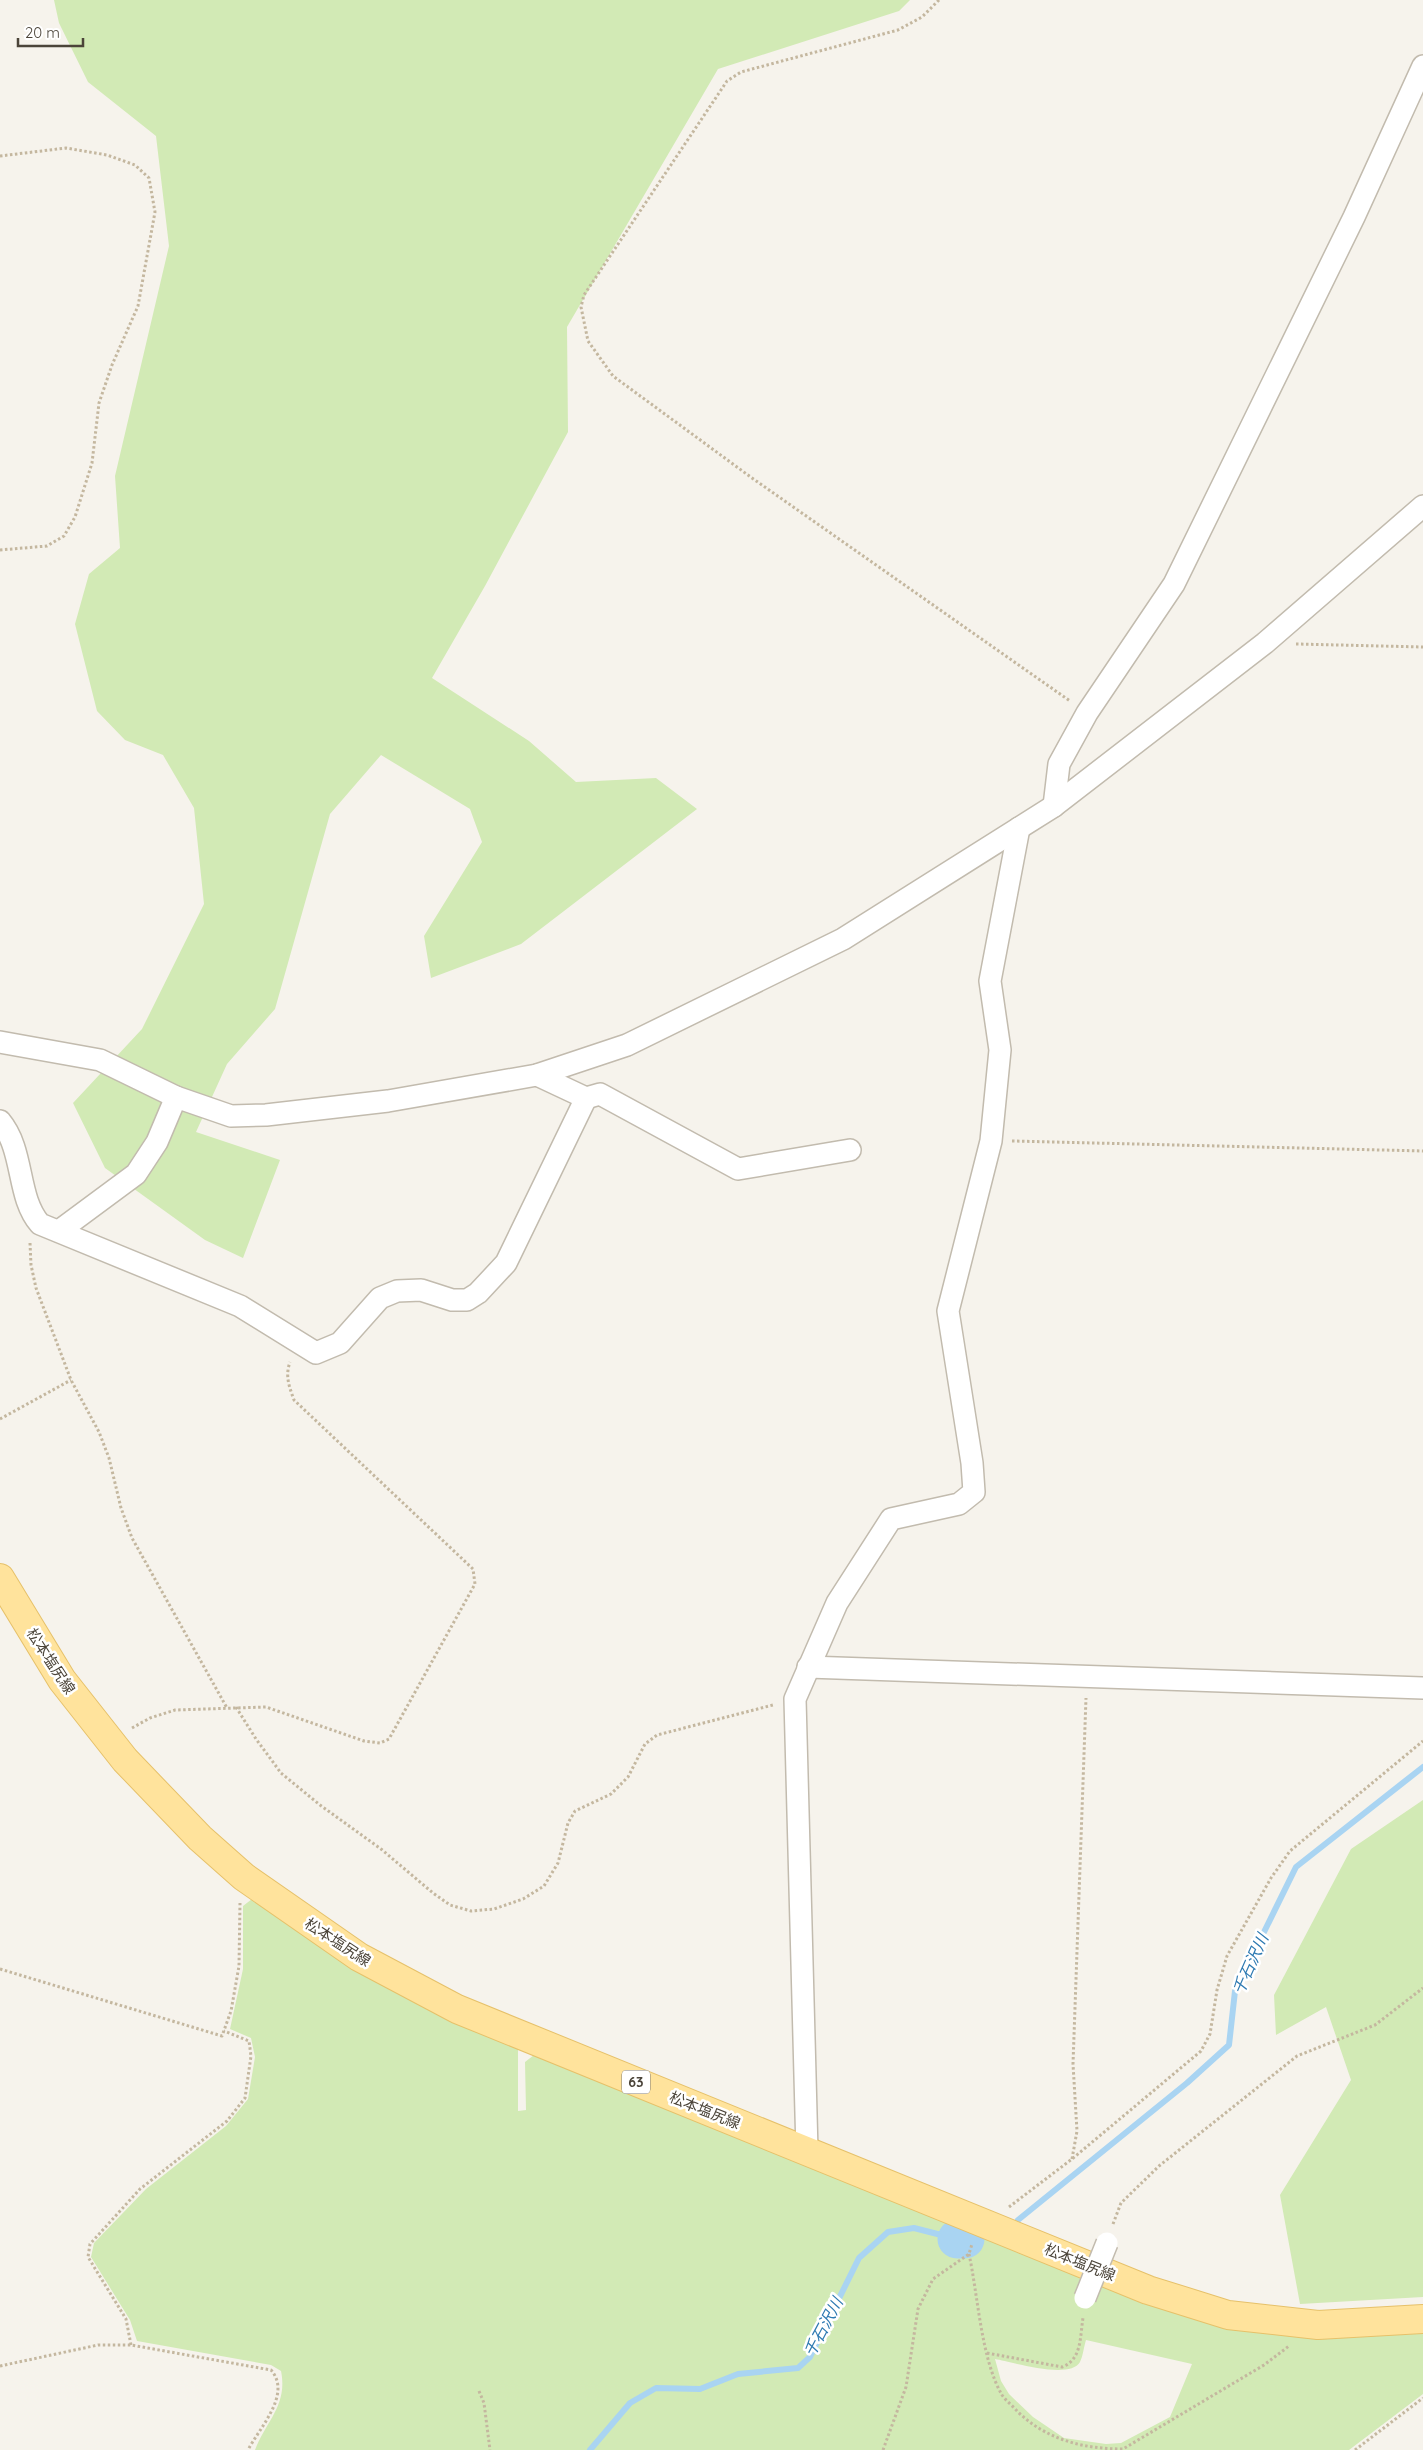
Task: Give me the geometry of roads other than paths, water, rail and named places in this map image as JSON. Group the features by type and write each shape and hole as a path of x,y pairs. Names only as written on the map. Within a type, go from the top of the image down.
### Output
{"main road":[{"name":"松本塩尻線","path":"2,1587 62,1680 110,1741 125,1760 200,1838 244,1877 360,1958 457,2009 1148,2290 1228,2315 1318,2325 1423,2319"}],"street":[{"path":"1054,806 1059,764 1087,712 1174,584 1354,217 1423,66"},
{"path":"0,1042 100,1060 176,1097 231,1116 266,1115 388,1101 537,1075 627,1045 843,939 1054,806 1265,643 1423,506"},
{"path":"807,2151 796,1699 808,1667 837,1603 891,1519 959,1504 974,1492 972,1463 948,1311 991,1141 1000,1050 990,982 1019,828"},
{"path":"537,1075 586,1098 600,1094 738,1169 850,1150"},
{"path":"49,1228 136,1174 157,1142 176,1097"},
{"path":"0,1121 13,1139 31,1214 49,1228 240,1306 316,1353 340,1343 380,1298 397,1291 421,1290 452,1300 467,1300 478,1293 506,1263 586,1098"},
{"path":"808,1667 1423,1688"},
{"path":"1085,2298 1107,2243"}],"waterway":[{"name":"千石沢川","path":"1018,2220 1187,2083 1229,2045 1235,1991 1296,1867 1423,1767"},
{"name":"千石沢川","path":"590,2450 630,2403 656,2388 700,2389 738,2374 798,2368 810,2357 859,2258 888,2232 914,2228 957,2239"},
{"name":"千石沢川","path":"957,2239 965,2239"}]}
